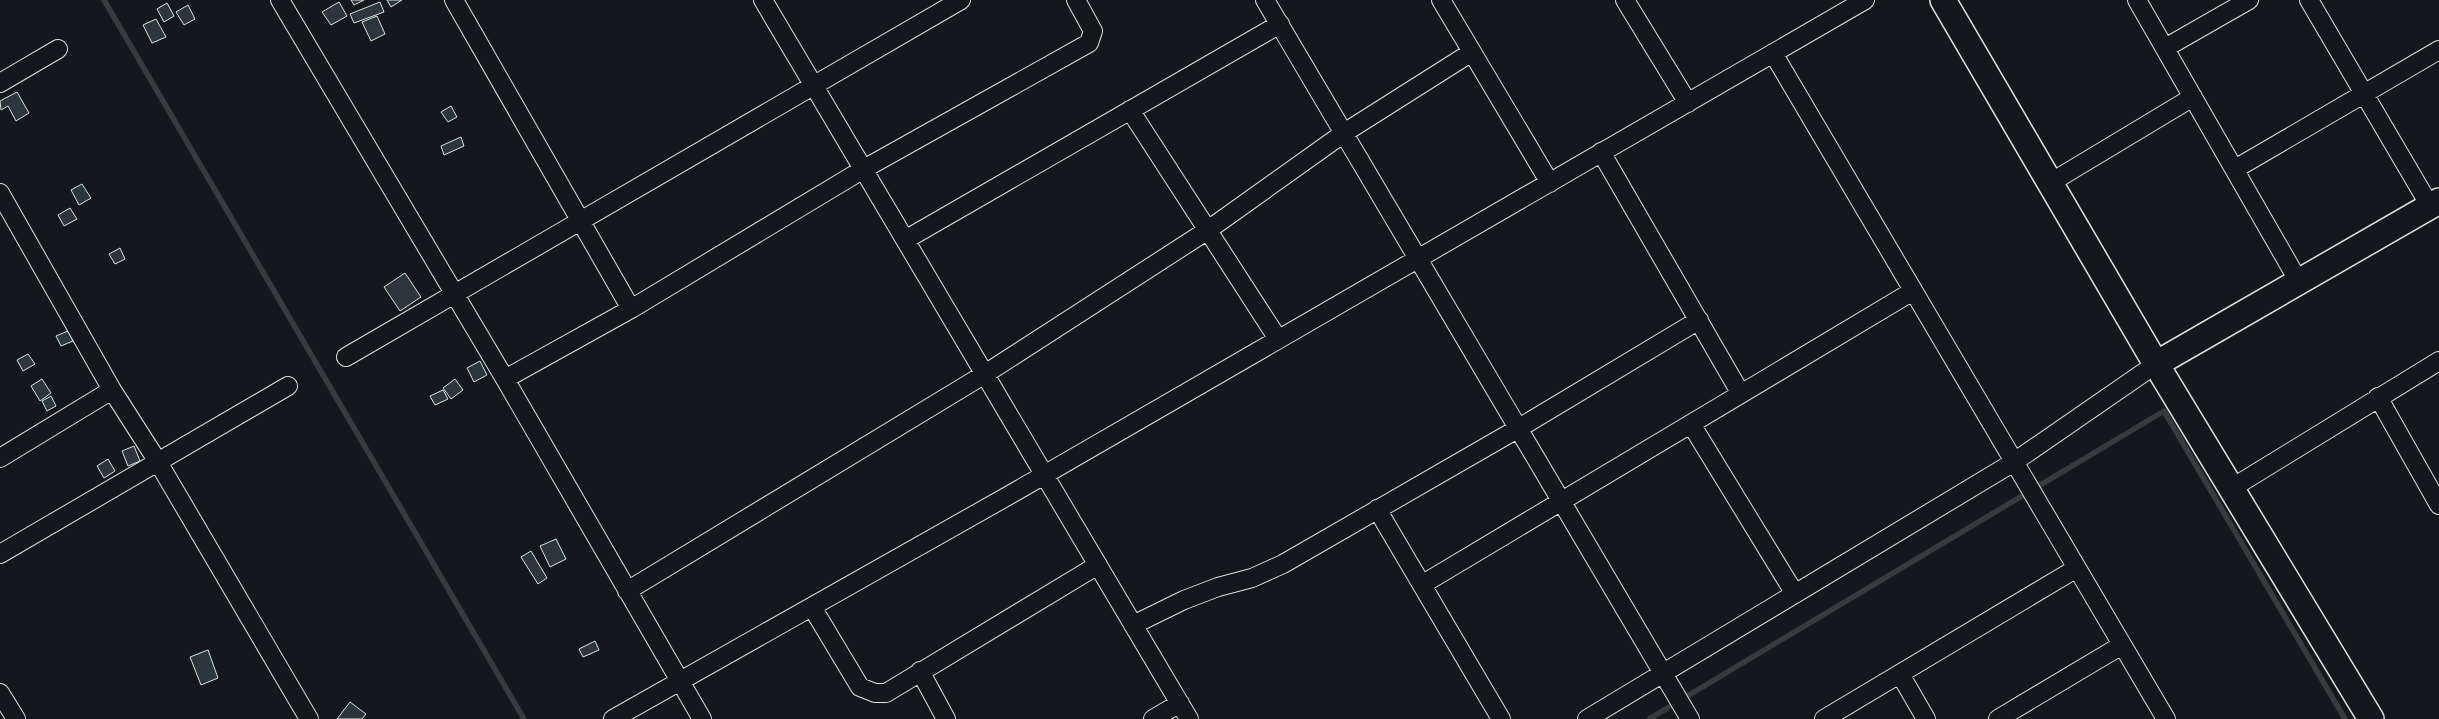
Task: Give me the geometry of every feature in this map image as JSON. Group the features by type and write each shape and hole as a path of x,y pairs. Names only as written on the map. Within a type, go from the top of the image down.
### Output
{"main road":[{"path":"1943,0 2156,364 2370,719"},
{"path":"2156,364 2435,204"}],"street":[{"path":"280,0 702,719"},
{"path":"454,0 631,309"},
{"path":"763,0 1189,719"},
{"path":"346,358 961,0"},
{"path":"504,379 631,309 862,170 1089,43 1093,32 1076,0"},
{"path":"1265,0 1690,719"},
{"path":"1440,0 1550,182"},
{"path":"1625,0 1688,103"},
{"path":"613,719 1044,475 1865,0"},
{"path":"2137,0 2299,282"},
{"path":"2165,48 2249,0"},
{"path":"2309,0 2364,94 2435,204"},
{"path":"905,240 1280,24"},
{"path":"0,83 58,49"},
{"path":"2236,170 2439,50"},
{"path":"627,591 985,374 1208,230 1344,132 1472,52"},
{"path":"1773,53 2166,719"},
{"path":"2050,183 2193,97"},
{"path":"1130,110 1278,340"},
{"path":"1601,152 1741,394"},
{"path":"0,193 112,390 158,462 309,719"},
{"path":"1423,584 1913,291"},
{"path":"1133,624 1184,600 1218,587 1252,578 1276,567 1519,428 1699,320"},
{"path":"2232,488 2439,360"},
{"path":"1587,719 2014,462 2156,364"},
{"path":"0,554 288,386"},
{"path":"0,458 112,390"},
{"path":"2378,397 2439,505"},
{"path":"1691,424 1795,594"},
{"path":"1377,509 1501,719"},
{"path":"812,607 860,687 874,693 886,693 1098,565"},
{"path":"1824,719 2077,568"},
{"path":"1998,719 2122,645"},
{"path":"920,671 946,719"},
{"path":"1900,674 1926,719"},
{"path":"0,693 16,719"},
{"path":"1153,719 1180,703"}],"building":[{"path":"351,0 364,0 354,5"},
{"path":"387,0 402,0 391,7"},
{"path":"339,2 347,16 331,25 322,12"},
{"path":"380,2 384,12 354,23 350,14"},
{"path":"167,3 174,16 164,22 157,9"},
{"path":"188,5 195,19 184,25 176,12"},
{"path":"377,16 385,34 371,41 362,22"},
{"path":"156,19 166,37 152,43 143,25"},
{"path":"17,92 29,113 16,121 8,106 1,110 0,101"},
{"path":"451,106 457,117 448,122 441,112"},
{"path":"461,137 464,146 444,155 441,146"},
{"path":"82,184 91,198 79,205 71,190"},
{"path":"70,208 77,219 64,226 58,215"},
{"path":"120,248 125,259 115,264 109,254"},
{"path":"405,273 421,297 400,311 384,287"},
{"path":"68,331 73,341 61,346 56,336"},
{"path":"28,354 35,364 23,371 17,360"},
{"path":"480,361 487,375 474,382 467,368"},
{"path":"42,379 51,393 40,401 31,386"},
{"path":"455,379 463,390 451,399 443,388"},
{"path":"443,390 448,399 435,405 430,396"},
{"path":"51,396 56,406 47,411 42,401"},
{"path":"134,446 140,461 128,466 122,451"},
{"path":"108,459 115,471 104,478 97,466"},
{"path":"556,539 566,559 550,567 540,546"},
{"path":"531,551 547,578 538,584 521,557"},
{"path":"595,641 599,650 583,657 579,649"},
{"path":"208,650 218,678 201,685 190,657"},
{"path":"350,702 366,714 362,719 337,719"}],"waterway":[{"path":"104,0 524,719"},
{"path":"1649,719 2164,411 2345,719"}]}
